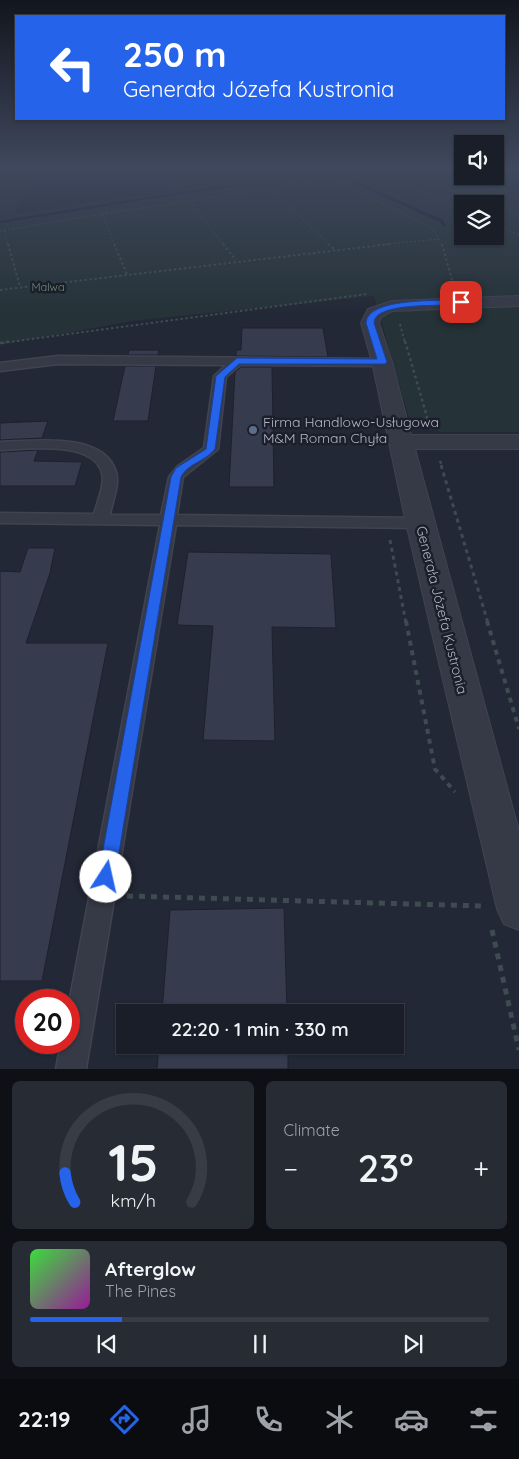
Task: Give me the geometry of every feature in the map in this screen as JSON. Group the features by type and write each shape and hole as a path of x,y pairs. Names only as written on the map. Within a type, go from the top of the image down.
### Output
{"street":[{"path":"383,307 461,302 519,301"},
{"name":"Generała Józefa Kustronia","path":"383,307 370,319 370,323 382,362 420,523 519,909"},
{"path":"401,442 519,442"}],"lane":[{"path":"0,368 58,360 382,362"},
{"path":"71,1069 103,895 167,519 176,477 180,470 204,456 210,449 220,376 237,361"},
{"path":"0,446 69,446 86,448 97,455 104,462 109,473 101,519"},
{"path":"0,518 420,523"}],"path":[{"path":"0,231 84,217"},
{"path":"103,217 127,274"},
{"path":"202,217 236,261"},
{"path":"300,217 335,249"},
{"path":"410,217 435,231 452,283 461,302"},
{"path":"504,228 519,235"},
{"path":"4,230 20,288"},
{"path":"0,290 335,249 439,239"},
{"path":"0,343 383,307 434,442 519,729"},
{"path":"387,522 435,769 456,794"},
{"path":"103,895 486,906"},
{"path":"484,896 488,915"},
{"path":"490,925 519,1050"}],"green space":[{"name":"Malwa","path":"0,217 454,217 454,245 504,245 504,217 519,217 519,432 441,432 411,425 374,296 132,321 0,345"}],"building":[{"path":"242,328 323,328 328,357 236,356 236,350 241,350"},
{"path":"129,350 159,350 158,355 128,355"},
{"path":"125,366 156,366 148,421 113,421"},
{"name":"Firma Handlowo-Usługowa M&M Roman Chyła","path":"241,367 272,367 274,487 229,487 235,372"},
{"path":"48,421 42,438 0,440 0,423"},
{"path":"38,450 34,461 82,462 75,486 0,486 0,452"},
{"path":"28,548 55,548 50,573 26,643 108,643 42,981 0,981 0,571 20,572"},
{"path":"188,552 331,554 336,628 272,627 275,741 203,740 213,626 177,625"},
{"path":"284,908 287,1004 163,1004 170,910"},
{"path":"158,1054 288,1054 288,1069 157,1069"}],"waterway":[{"path":"0,222 32,217"},
{"path":"433,217 442,221 444,226"}],"place":[{"name":"Firma Handlowo-Usługowa M&M Roman Chyła","path":"253,430"}],"route":[{"path":"106,877 167,519 176,477 180,470 204,456 210,449 220,376 237,361 382,362 370,323 370,319 375,312 392,306 461,302"}]}
